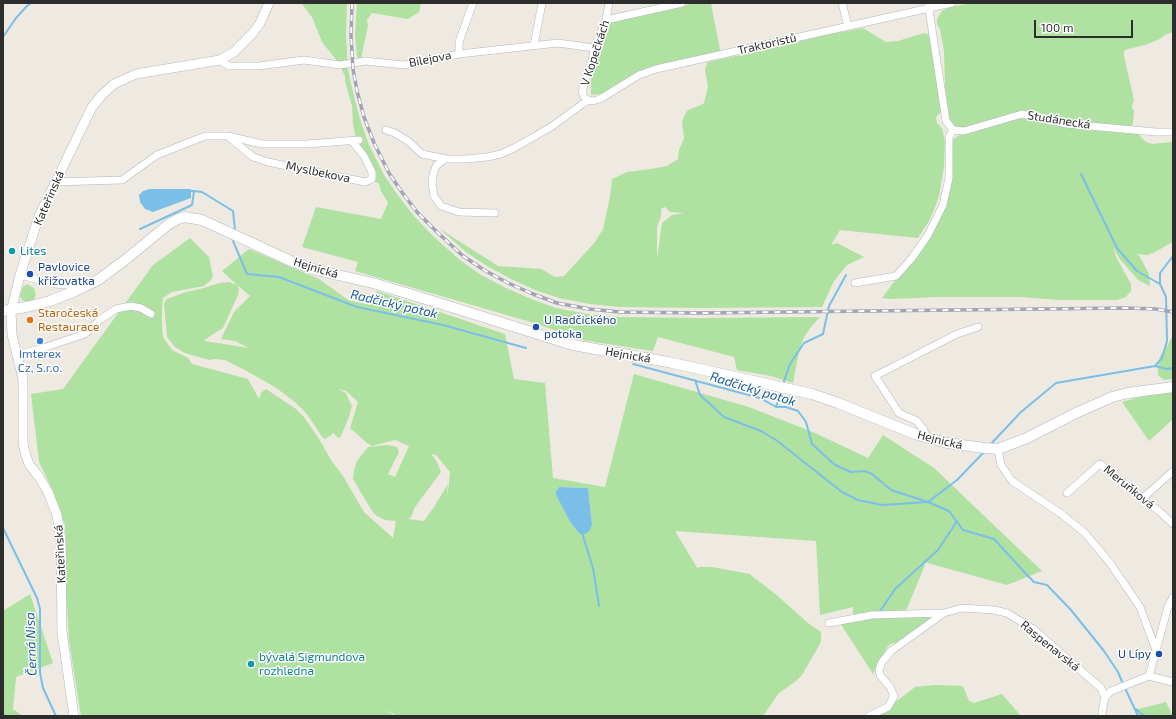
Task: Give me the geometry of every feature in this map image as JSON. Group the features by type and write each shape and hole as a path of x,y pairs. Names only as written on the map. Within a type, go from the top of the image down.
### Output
{"main road":[{"name":"Hejnická","path":"7,311 50,301 98,280 169,224 185,217 193,218 224,230 293,262 316,270 394,289 573,345 668,362 812,394 926,438 970,447 998,448 1027,438 1076,413 1112,397 1128,393 1173,387"}],"street":[{"name":"Kateřinská","path":"74,716 62,632 61,541 57,515 48,492 29,464 25,453 23,442 23,379 7,311 39,216 92,108 102,95 114,84 136,74 220,60 234,52 253,33 260,23 269,3"},
{"path":"459,54 459,42 473,3"},
{"path":"534,45 542,3"},
{"name":"V Kopečkách","path":"588,100 582,92 593,57 594,48 606,20 609,3"},
{"path":"606,20 682,3"},
{"path":"842,3 848,26"},
{"name":"Traktoristů","path":"588,100 593,101 600,99 639,75 656,69 848,26 929,6 952,3"},
{"path":"855,283 896,276 912,258 928,235 943,205 950,178 949,137 953,130 946,121 929,6"},
{"name":"Bilejova","path":"220,60 229,66 259,66 304,60 340,65 365,61 404,65 459,54 558,42 594,48"},
{"path":"386,130 395,133 408,141 422,154 445,159 481,158 501,154 514,148 551,127 588,100"},
{"name":"Studánecká","path":"953,130 964,132 1022,114 1067,124 1156,132 1173,132"},
{"name":"Myslbekova","path":"55,182 122,180 157,155 205,136 228,136 262,144 307,144 355,140 372,172 372,179 365,182 268,162 253,157 228,136"},
{"path":"445,159 436,166 432,184 434,196 441,206 459,212 495,213"},
{"path":"20,275 73,287 75,291"},
{"path":"18,355 85,334 101,319 116,309 131,306 141,308 151,314"},
{"path":"926,438 924,430 917,421 899,413 875,376 957,334 978,327"},
{"path":"998,448 1002,465 1012,481 1060,513 1085,533 1110,563 1140,608 1156,650"},
{"name":"Meruňková","path":"1067,493 1100,464 1173,524"},
{"path":"1143,498 1173,471"},
{"path":"1149,676 1168,607 1173,597"},
{"name":"Raspenavská","path":"829,624 872,615 944,613 962,608 994,610 1007,613 1033,628 1101,688 1105,697"},
{"name":"Raspenavská","path":"869,716 888,706 894,696 890,687 880,675 879,668 882,662 891,651 944,613"},
{"path":"1102,716 1105,697 1111,691 1149,676 1173,682"}],"green space":[{"path":"299,3 347,3 346,35 348,70 360,119 369,145 384,175 413,215 433,236 460,260 481,275 531,299 556,308 588,314 619,317 820,317 804,337 799,351 793,383 771,376 737,370 734,357 658,337 653,351 582,340 534,323 355,271 358,262 302,247 316,207 381,219 388,203 381,191 379,183 374,182 370,167 356,139 352,106 345,76 338,62 322,42 312,17 302,4"},
{"path":"357,3 421,3 419,12 408,19 372,13 367,20 368,25 361,59 357,57 355,35"},
{"path":"695,3 711,3 721,55 637,75 607,93 591,95 591,76 598,57 602,36 609,23"},
{"path":"973,3 1173,3 1173,32 1145,45 1124,51 1134,100 1132,106 1134,110 1133,123 1131,127 1055,120 1026,113 964,129 950,123 945,86 944,51 937,20 942,11 950,7"},
{"path":"863,28 886,42 898,41 924,33 930,35 932,38 941,112 936,117 937,123 942,128 945,141 944,167 939,196 929,221 918,238 840,230 831,245 837,243 864,257 847,265 834,281 822,307 620,307 590,304 559,298 535,290 487,266 466,252 440,229 498,266 541,269 555,277 564,276 595,242 603,229 610,197 612,179 627,172 667,166 678,159 679,150 684,138 682,122 685,114 688,110 704,103 708,87 705,70 708,62 825,35","holes":["665,207 670,212 684,213 672,215 662,223 657,259 657,227 661,216 661,209"]},
{"path":"1025,118 1051,125 1087,130 1138,134 1146,142 1152,144 1173,142 1173,242 1147,255 1137,254 1149,274 1150,286 1138,280 1119,258 1113,247 1116,257 1131,284 1131,291 1126,297 1117,300 1059,300 1020,297 882,298 899,275 946,203 951,144 953,140 960,135 1011,120"},
{"path":"190,238 209,257 213,277 210,281 204,286 172,292 163,298 163,337 172,350 188,358 192,364 248,379 259,399 261,393 266,389 296,409 304,417 319,439 364,512 393,538 396,521 385,520 377,516 372,511 353,479 354,470 357,461 368,447 387,445 393,446 397,447 399,452 388,474 395,477 409,446 395,440 372,446 367,443 350,428 358,402 346,391 338,389 346,393 352,406 349,417 340,438 334,433 325,439 323,438 306,413 296,403 275,387 225,360 209,360 185,353 175,347 167,337 164,303 167,299 186,292 220,283 229,282 237,285 222,271 249,249 319,279 348,300 370,305 377,291 505,334 514,379 545,383 553,478 605,487 634,374 749,407 815,433 868,458 883,435 934,468 1042,571 1007,585 924,562 925,565 906,611 853,616 853,607 820,615 816,541 675,531 698,569 699,567 712,567 750,574 808,623 821,632 821,642 802,675 779,693 763,716 397,716 387,709 395,716 81,716 69,641 65,525 53,491 39,462 31,394 63,389 153,265","holes":["237,285 250,296 234,312 221,339 235,341 249,348 204,340 223,328 238,295 239,289","431,454 436,455 450,472 448,492 447,493 448,484 424,521 408,519 411,517 415,507 441,472 437,462","559,487 588,488 592,524 578,532 570,522 555,493"]},
{"path":"27,284 34,288 36,295 33,300 27,302 22,300 20,296 23,287"},
{"path":"1173,335 1173,379 1164,380 1158,375 1160,356"},
{"path":"1173,391 1173,419 1149,441 1122,402 1146,395"},
{"path":"30,594 53,663 16,677 13,709 23,716 3,716 3,611"},
{"path":"875,617 929,617 930,621 896,644 892,643 888,646 873,674 840,623"},
{"path":"934,685 963,686 969,701 974,703 1002,694 1021,716 877,716 915,687"},
{"path":"1166,702 1173,716 1137,716 1135,710"}],"water":[{"path":"150,189 191,189 191,198 153,212 145,209 140,202 139,195 143,191"},
{"path":"559,487 588,488 592,524 590,530 583,535 578,532 570,522 555,493"}],"waterway":[{"name":"Černá Nisa","path":"3,37 16,18 31,3"},
{"path":"1081,174 1117,248 1137,271 1160,284"},
{"name":"Radčický potok","path":"189,191 202,192 233,211 235,230"},
{"path":"140,229 192,205 194,191"},
{"name":"Radčický potok","path":"233,241 247,274 279,277 357,307 443,325 526,348"},
{"path":"1155,366 1162,358 1167,341 1166,297 1160,284 1160,273 1173,256"},
{"path":"783,384 790,364 804,343 823,334 829,306 846,275"},
{"name":"Radčický potok","path":"633,364 760,398 776,407 786,407 798,411 806,422 812,444 835,465 851,472 865,471 872,474 891,490 928,502 949,511 963,530 994,539 1034,582 1047,585 1071,610 1104,651 1118,672 1123,684"},
{"path":"989,446 1021,412 1056,383 1155,366 1167,369 1173,368"},
{"path":"695,380 700,395 724,417 761,431 776,440 842,492 858,500 882,505 928,502 957,480 984,452"},
{"path":"776,407 781,390"},
{"path":"879,613 895,589 938,550 957,521"},
{"name":"Černá Nisa","path":"3,528 37,598 40,609 40,673 43,688 56,716"},
{"path":"582,533 593,568 599,606"},
{"name":"Radčický potok","path":"1125,688 1138,716"},
{"name":"Radčický potok","path":"1136,709 1144,716"}],"railway":[{"path":"352,3 351,35 353,69 357,91 364,117 374,143 389,173 417,212 463,256 484,270 533,294 557,303 589,309 620,312 701,313 1125,308 1156,309 1173,312"}],"place":[{"name":"Lites","path":"12,251"},
{"name":"Pavlovice křižovatka","path":"30,274"},
{"name":"Staročeská Restaurace","path":"30,320"},
{"name":"U Radčického potoka","path":"536,327"},
{"name":"Imterex Cz, S.r.o.","path":"40,341"},
{"name":"U Lípy","path":"1159,654"},
{"name":"bývalá Sigmundova rozhledna","path":"251,664"}]}
